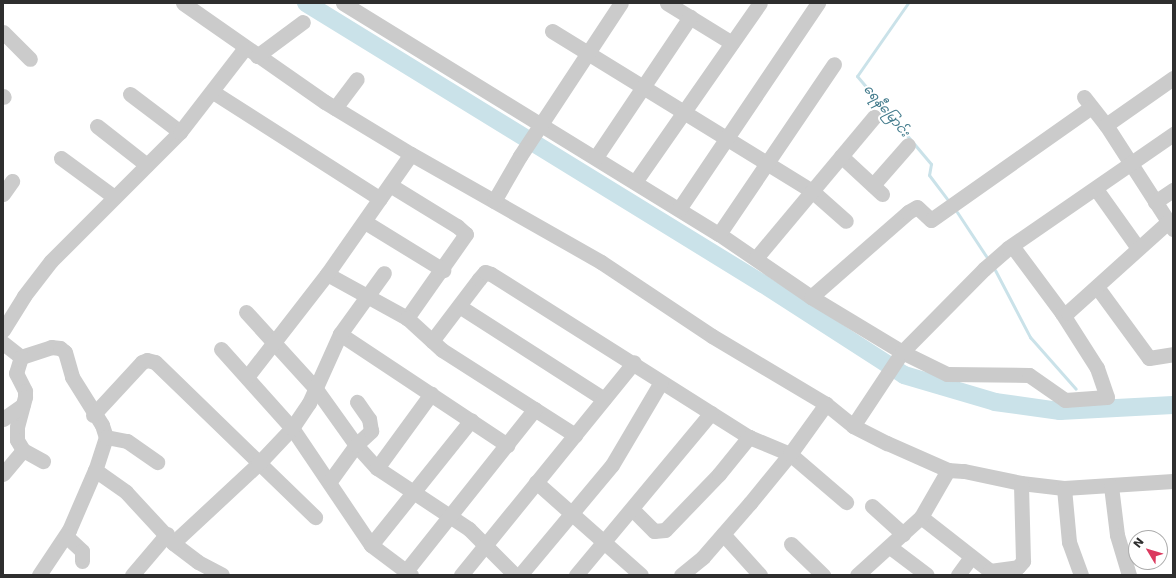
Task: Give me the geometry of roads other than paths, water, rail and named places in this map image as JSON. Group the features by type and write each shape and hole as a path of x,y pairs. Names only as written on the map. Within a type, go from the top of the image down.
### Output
{"street":[{"path":"183,3 251,52 335,108 411,154 601,262 712,336 826,404 853,426 948,470 964,471 1021,483 1064,488 1173,481"},
{"path":"343,3 596,157 719,234 812,297 902,352 947,374 1029,374 1064,400 1107,398 1097,368 1062,313 1014,247"},
{"path":"494,201 540,124 621,3"},
{"path":"667,3 732,43"},
{"path":"635,182 760,3"},
{"path":"679,209 818,3"},
{"path":"596,157 690,17"},
{"path":"3,330 24,296 51,261 180,132 213,92 251,52 303,22"},
{"path":"552,31 727,137 812,192 846,220"},
{"path":"3,32 30,59"},
{"path":"719,234 834,64"},
{"path":"335,108 357,78"},
{"path":"1106,125 1173,78"},
{"path":"213,92 380,199"},
{"path":"130,94 180,132"},
{"path":"812,297 908,212 917,207 931,220 1088,102 1132,163 1170,226 1138,248 1068,312 1062,313"},
{"path":"756,258 874,117"},
{"path":"97,126 147,165"},
{"path":"853,426 884,377 902,352 984,269 1008,248 1014,247 1173,134"},
{"path":"841,156 878,190 908,145"},
{"path":"247,377 273,341 327,274 365,222 411,154"},
{"path":"61,158 114,197"},
{"path":"3,194 12,181"},
{"path":"390,185 457,226 466,234 407,318"},
{"path":"1096,189 1138,248"},
{"path":"1155,202 1173,190"},
{"path":"365,222 442,270"},
{"path":"432,341 485,272 491,274 634,362 660,382 749,437 790,454 846,502"},
{"path":"132,575 170,539 258,464 292,428 316,389 340,334 384,273"},
{"path":"327,274 407,318 432,341 575,435"},
{"path":"1097,287 1149,358 1173,354"},
{"path":"459,306 604,399"},
{"path":"246,312 316,389 356,445 377,468 413,493 451,516 486,544 515,575"},
{"path":"340,334 507,444"},
{"path":"3,343 22,357"},
{"path":"22,357 51,348 60,348 65,352 72,377 90,409 102,426 106,437 95,470 66,536 39,575"},
{"path":"221,349 292,428 330,481 371,545 409,573 451,516 535,408"},
{"path":"22,357 16,373 26,391 16,433 17,440 23,450 43,461"},
{"path":"90,409 142,362 147,360 155,362 258,464 315,517"},
{"path":"462,575 634,362"},
{"path":"520,575 612,465 660,382"},
{"path":"377,468 432,394"},
{"path":"330,481 356,445 371,431 372,426 357,402"},
{"path":"682,575 723,534 790,454 826,404"},
{"path":"3,419 23,405"},
{"path":"576,575 601,542 632,509 711,413"},
{"path":"371,545 471,420"},
{"path":"106,437 127,441 157,462"},
{"path":"632,509 654,531 665,530 719,474 749,437"},
{"path":"3,474 23,450"},
{"path":"95,470 126,492 170,539 214,573"},
{"path":"857,575 890,547 921,517 948,470"},
{"path":"536,482 601,542 641,575"},
{"path":"921,517 992,572 1021,565 1021,483"},
{"path":"1111,486 1117,535 1128,572"},
{"path":"1064,488 1069,542 1081,575"},
{"path":"872,506 902,534"},
{"path":"723,534 760,575"},
{"path":"66,536 82,551 82,561"},
{"path":"791,544 823,575"},
{"path":"890,547 927,575"},
{"path":"958,575 971,557"}],"waterway":[{"path":"306,3 763,284 904,375 995,402 1060,411 1173,405"},
{"name":"ရေနီမြောင်း","path":"908,3 857,76 931,164 929,175 947,199"},
{"name":"ရေနီမြောင်း","path":"957,212 986,256"},
{"name":"ရေနီမြောင်း","path":"995,270 1030,337 1076,389"},
{"name":"ရေနီမြောင်း","path":"1087,403 1093,409"}]}
